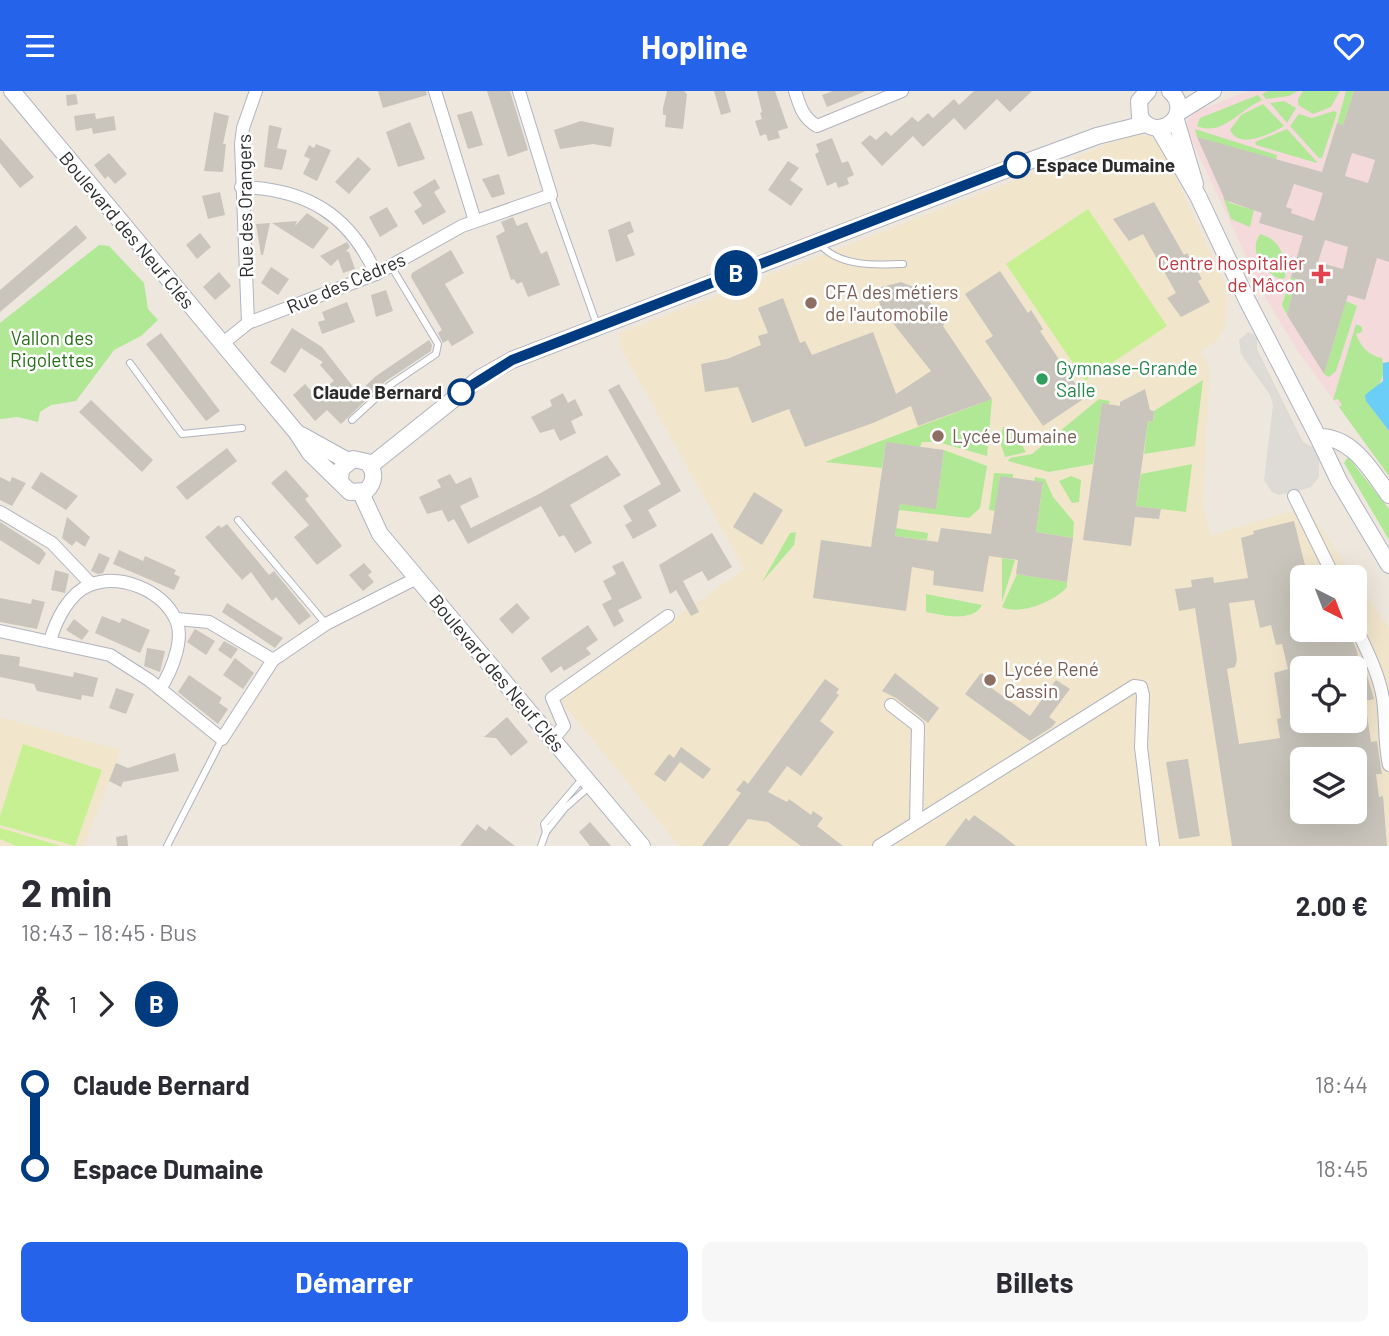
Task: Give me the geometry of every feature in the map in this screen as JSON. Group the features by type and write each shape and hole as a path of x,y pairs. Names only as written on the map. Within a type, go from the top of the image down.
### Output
{"street":[{"name":"Boulevard des Neuf Clés","path":"12,91 297,433 310,453 340,480"},
{"name":"Rue des Orangers","path":"248,323 241,187 243,128 256,91"},
{"path":"435,91 475,221"},
{"path":"519,91 551,195"},
{"path":"795,91 807,120 817,126 902,91"},
{"path":"1097,136 1138,107 1148,91"},
{"path":"1170,91 1178,91"},
{"path":"1170,91 1178,101 1177,116 1198,196"},
{"path":"370,466 480,378 512,360 1097,136 1153,127 1177,116 1213,91"},
{"path":"1138,107 1198,196 1247,300 1339,481 1389,565"},
{"path":"241,187 276,188 325,209 357,240 376,274"},
{"name":"Rue des Cèdres","path":"222,344 248,323 376,274 475,221 551,195"},
{"name":"Boulevard des Neuf Clés","path":"297,433 348,461"},
{"path":"1318,437 1331,437 1349,446 1389,495"},
{"path":"358,459 370,466 373,482 361,493 345,490 340,480 341,469 348,461 358,459"},
{"name":"Boulevard des Neuf Clés","path":"361,493 380,534 642,846"},
{"path":"1294,496 1329,565"},
{"path":"0,512 52,543 91,584"},
{"path":"0,631 110,655 160,689 222,739 273,660 326,624 416,578"},
{"path":"50,641 62,611 91,584 119,582 147,590 177,619 177,653 160,689"},
{"path":"553,740 564,726 552,698 668,616"},
{"path":"177,619 209,622 273,660"},
{"path":"1363,642 1376,673 1383,699 1384,743 1389,765"},
{"path":"878,846 1134,686 1141,687 1143,695 1141,747 1153,846"},
{"path":"891,705 918,726 916,822"}],"lane":[{"path":"551,195 598,326"},
{"path":"817,242 824,250 842,259 874,265 903,264"},
{"path":"352,420 390,385 436,354 438,344 391,267"},
{"path":"130,363 182,434 242,428"},
{"path":"238,520 326,624"},
{"path":"167,846 222,739"},
{"path":"541,846 546,832 544,824 552,811 587,781"}],"shaded area":[{"name":"Centre hospitalier de Mâcon","path":"1248,91 1389,91 1389,476 1297,350 1265,297 1186,126 1189,118 1197,111"},
{"path":"1134,134 1152,137 1166,157 1227,287 1226,326 1217,340 1201,352 1210,366 1203,505 1212,535 1295,510 1319,525 1346,565 1290,565 1290,642 1367,642 1367,597 1389,628 1389,846 679,846 560,700 744,569 619,345 620,333"},
{"path":"1248,332 1257,336 1257,349 1303,442 1314,448 1319,461 1319,477 1311,487 1279,495 1272,492 1264,480 1273,405 1270,395 1241,354 1239,340"},
{"path":"0,717 121,750 84,846 0,846"}],"green space":[{"path":"1268,91 1298,91 1289,96 1266,99 1262,94"},
{"path":"1303,91 1340,91 1331,107 1313,114 1298,105"},
{"path":"1346,91 1354,91 1343,125 1337,124"},
{"path":"1258,95 1262,100 1230,121 1214,128 1197,126 1200,118"},
{"path":"1284,101 1296,108 1287,123 1270,103"},
{"path":"1263,104 1284,126 1256,139 1241,139 1235,136 1230,130 1241,115"},
{"path":"1334,111 1337,113 1322,158 1319,158 1290,126 1299,114 1312,118"},
{"path":"1195,129 1277,155 1276,161 1197,137"},
{"path":"1287,129 1317,163 1256,145 1255,142"},
{"path":"1223,197 1230,203 1254,210 1250,227 1231,219"},
{"path":"1088,209 1167,326 1085,381 1006,264"},
{"path":"1260,234 1273,240 1281,250 1285,278 1274,276 1259,260 1256,247"},
{"name":"Vallon des Rigolettes","path":"99,245 109,246 144,283 148,309 158,320 141,336 114,350 76,401 51,405 40,412 38,422 18,417 0,419 0,323"},
{"path":"1291,277 1296,279 1287,315 1282,305"},
{"path":"1346,301 1357,306 1336,371 1329,377 1324,374"},
{"path":"1356,324 1362,327 1362,332 1356,334 1363,347 1369,353 1382,358 1382,377 1378,387 1366,401 1389,431 1389,476 1339,407 1342,405 1338,399 1333,400"},
{"path":"1203,380 1195,446 1144,454 1148,421 1153,422 1154,411"},
{"path":"992,399 987,456 938,442 922,442 920,447 886,443 882,468 825,462"},
{"path":"1099,399 1110,401 1109,404 1102,404 1093,464 1049,472 1008,461 1010,458 1032,454"},
{"path":"1003,427 1012,428 1026,452 1005,457 1000,442"},
{"path":"944,450 987,466 980,508 969,518 899,510 900,504 936,508"},
{"path":"1348,457 1389,509 1389,540 1344,463"},
{"path":"1192,464 1186,512 1136,506 1141,474"},
{"path":"994,473 1013,474 1013,478 1000,476 995,511 989,510"},
{"path":"1071,476 1081,480 1079,502 1072,503 1059,481"},
{"path":"1035,477 1045,479 1053,497 1074,522 1073,538 1036,532 1043,483 1034,481"},
{"path":"896,528 928,533 927,540 895,536"},
{"path":"796,532 794,545 762,582 790,533"},
{"path":"1002,558 1015,560 1002,602"},
{"path":"1017,574 1067,582 1067,587 1037,606 1018,610 1002,607"},
{"path":"926,594 982,605 978,611 965,616 926,612"},
{"path":"23,744 102,770 75,846 0,825 0,816"},
{"path":"0,828 61,846 16,846 0,839"}],"water":[{"path":"1389,362 1389,431 1366,401 1365,395 1383,381 1383,363"}],"building":[{"path":"378,91 426,91 427,95 383,108"},
{"path":"487,91 510,91 528,150 508,157"},
{"path":"667,91 684,91 687,94 683,129 665,127 666,115 663,115 663,108"},
{"path":"714,91 725,91 731,112 721,115"},
{"path":"757,91 775,91 788,128 778,131 780,138 768,141 766,134 760,136 755,121 762,119"},
{"path":"833,91 866,91 827,107 822,95"},
{"path":"974,91 1032,91 1010,112 997,99 965,130 954,118 923,147 913,136 882,166 861,143 870,135 876,140 886,131 891,136 912,117 918,122 928,113 933,118 954,99 959,105"},
{"path":"1354,91 1389,91 1389,262 1377,258 1365,300 1348,295 1324,374 1287,315 1296,279 1291,277 1303,236 1259,223 1262,213 1225,200 1197,137 1322,172 1337,123 1343,125","holes":["1352,153 1375,160 1368,183 1345,176","1294,184 1323,193 1314,221 1291,213 1292,209 1286,207","1325,240 1348,247 1343,269 1318,262"]},
{"path":"76,94 78,104 67,106 66,95"},
{"path":"472,111 483,145 468,149 457,115"},
{"path":"214,112 229,116 223,144 226,144 223,172 204,171"},
{"path":"95,113 96,119 114,116 116,130 93,134 92,128 76,131 74,116"},
{"path":"581,121 614,128 611,147 593,144 560,149 554,130"},
{"path":"410,122 425,159 398,167 386,132"},
{"path":"269,125 282,128 277,148 287,150 282,170 264,167"},
{"path":"0,138 34,177 20,188 0,163"},
{"path":"832,138 842,163 848,161 854,175 847,178 849,184 838,188 836,182 827,186 815,154 819,152 816,144"},
{"path":"316,144 331,150 317,181 303,174 310,159 304,156 309,145 314,148"},
{"path":"109,153 127,174 115,184 108,176 105,179 94,165"},
{"path":"358,157 371,169 349,194 335,182"},
{"path":"788,161 799,168 790,180 803,189 791,206 768,190"},
{"path":"499,174 505,194 492,198 482,179"},
{"path":"435,179 440,188 434,192 446,212 423,225 414,211 422,206 413,192"},
{"path":"220,192 225,215 208,219 202,196"},
{"path":"1154,202 1184,255 1187,253 1202,279 1198,281 1210,302 1181,317 1167,298 1176,293 1143,234 1129,241 1113,219"},
{"path":"387,207 398,226 380,237 369,217"},
{"path":"307,213 329,228 313,249 272,223 297,221 295,226"},
{"path":"513,217 517,226 527,222 541,254 547,251 560,285 528,297 522,282 517,284 514,279 511,280 496,236 505,231 501,222"},
{"path":"630,221 634,232 627,235 635,255 616,262 608,230"},
{"path":"270,223 263,255 261,255 256,224"},
{"path":"76,225 87,238 0,312 0,290"},
{"path":"200,233 211,247 197,259 186,245"},
{"path":"347,242 350,247 346,251 349,252 355,269 343,273 338,259 331,266 320,256"},
{"path":"451,250 464,273 445,284 474,333 452,346 448,340 443,343 438,333 442,330 411,277 412,273"},
{"path":"271,267 289,279 278,295 261,283"},
{"name":"Gymnase-Grande Salle","path":"1000,271 1028,313 1031,310 1043,329 1040,331 1085,398 1043,426 985,341 993,336 965,294"},
{"path":"219,272 231,286 215,300 203,287"},
{"path":"901,282 916,288 947,320 943,326 992,399 918,426 911,406 873,423 805,447 789,409 752,423 738,387 705,392 701,364 727,359 761,345 758,336 768,333 758,308 783,298 800,343 805,341 812,355 873,332 896,394 931,371 892,322 887,323 874,289"},
{"path":"386,290 393,311 376,317 371,295"},
{"path":"347,302 355,322 322,334 318,322 325,320 322,312"},
{"path":"292,328 322,347 358,393 376,376 429,340 432,345 431,351 386,381 341,424 327,410 315,421 293,395 305,384 315,395 334,381 320,365 323,362 301,348 285,373 270,363"},
{"path":"161,333 220,411 206,421 146,344"},
{"path":"619,384 681,491 648,510 657,526 633,539 625,525 632,521 623,506 661,484 608,390"},
{"path":"1145,389 1150,410 1154,411 1153,422 1148,421 1136,506 1161,509 1159,519 1135,517 1131,546 1083,540 1102,403 1120,406 1120,402"},
{"path":"563,393 568,403 575,399 583,415 571,421 576,433 560,441 554,429 540,433 531,417 552,406 550,400"},
{"path":"91,400 153,460 142,472 79,412"},
{"path":"886,442 944,450 936,509 900,504 895,536 938,542 941,528 991,534 1000,476 1043,482 1036,532 1073,538 1067,582 1016,574 1018,560 989,556 983,592 933,585 934,571 912,567 906,611 813,598 821,540 871,547"},
{"path":"227,448 237,461 187,500 176,487"},
{"path":"607,455 621,475 570,505 592,543 575,553 564,535 559,537 541,506 468,544 454,519 448,522 442,510 427,514 419,497 441,487 437,480 450,474 456,484 471,477 479,497 460,506 471,528 539,494"},
{"path":"286,470 309,496 305,499 342,546 317,565 294,537 309,525 271,483"},
{"path":"41,472 78,496 66,510 31,488"},
{"path":"0,477 10,482 12,477 26,483 12,506 0,500"},
{"path":"754,492 783,510 762,545 733,527"},
{"path":"67,517 90,537 85,547 76,541 72,546 62,538"},
{"path":"1294,521 1305,565 1290,565 1290,642 1353,642 1357,651 1358,656 1290,656 1290,733 1367,733 1367,715 1371,742 1377,741 1382,774 1376,774 1379,797 1383,796 1387,846 1232,846 1195,608 1179,611 1175,589 1192,587 1191,580 1213,577 1214,583 1248,578 1241,538 1254,534 1253,531","holes":["1254,600 1260,628 1271,625 1276,645 1282,644 1288,669 1274,673 1281,718 1277,719 1280,738 1239,744 1227,669 1235,667 1237,660 1229,603"]},
{"path":"0,522 42,549 46,554 39,565 0,540"},
{"path":"227,524 269,575 274,571 311,616 299,625 276,597 272,601 251,572 242,580 205,537 219,525 221,528"},
{"path":"712,533 732,567 708,581 702,571 683,581 699,612 691,616 676,590 670,594 659,565"},
{"path":"119,550 143,561 145,556 176,570 174,574 180,577 174,590 113,564"},
{"path":"99,553 110,558 103,573 98,574 91,571"},
{"path":"623,561 642,598 618,610 624,621 614,627 602,604 612,599 603,581 616,574 612,566"},
{"path":"364,563 372,572 368,575 374,582 363,591 349,575"},
{"path":"55,570 69,574 65,593 51,590"},
{"path":"0,598 31,604 32,599 45,602 37,629 0,622"},
{"path":"227,603 283,638 275,648 222,612"},
{"path":"517,603 530,618 512,634 499,619"},
{"path":"102,616 120,623 122,618 150,630 140,653 95,633"},
{"path":"74,619 89,631 82,640 66,630"},
{"path":"588,625 598,640 586,648 591,654 564,671 561,666 551,673 541,658"},
{"path":"195,629 215,641 206,655 187,642"},
{"path":"224,641 238,649 231,659 218,650"},
{"path":"147,648 165,651 160,672 144,666"},
{"path":"0,654 20,657 19,666 73,677 74,672 98,678 93,697 82,695 81,700 37,691 34,684 0,677"},
{"path":"235,658 254,673 243,689 223,675"},
{"path":"895,673 939,708 928,723 896,698 882,691"},
{"path":"981,673 990,679 986,684 1030,716 1056,680 1070,689 1049,717 1056,722 1030,741 965,694"},
{"path":"189,675 222,698 219,703 228,709 218,724 178,692"},
{"path":"1367,675 1374,699 1367,701"},
{"path":"825,679 839,689 836,693 839,695 820,721 834,732 801,776 787,766 768,792 787,802 789,799 811,815 813,811 823,818 817,826 843,846 801,846 768,822 748,819 728,846 702,846 741,793 736,790 744,780 748,784"},
{"path":"116,688 134,694 126,714 109,708"},
{"path":"507,717 528,742 511,756 496,738 484,737"},
{"path":"681,747 711,769 703,779 680,762 665,782 654,774 669,754 674,758"},
{"path":"175,753 179,771 123,782 121,787 109,781 116,763 128,768"},
{"path":"1188,759 1200,836 1179,839 1166,762"},
{"path":"974,815 1016,846 945,846 966,818 969,821"},
{"path":"590,822 611,846 590,846 579,832"},
{"path":"477,824 486,831 489,826 515,846 460,846"},
{"path":"127,835 128,846 117,846 116,837"}],"bus line":[{"name":"B","path":"461,392 512,360 1017,165"}],"place":[{"name":"Espace Dumaine","path":"1017,165"},
{"name":"Centre hospitalier de Mâcon","path":"1321,274"},
{"name":"CFA des métiers de l'automobile","path":"811,303"},
{"name":"Gymnase-Grande Salle","path":"1042,379"},
{"name":"Claude Bernard","path":"461,392"},
{"name":"Lycée Dumaine","path":"938,436"},
{"name":"Lycée René Cassin","path":"990,680"}]}
